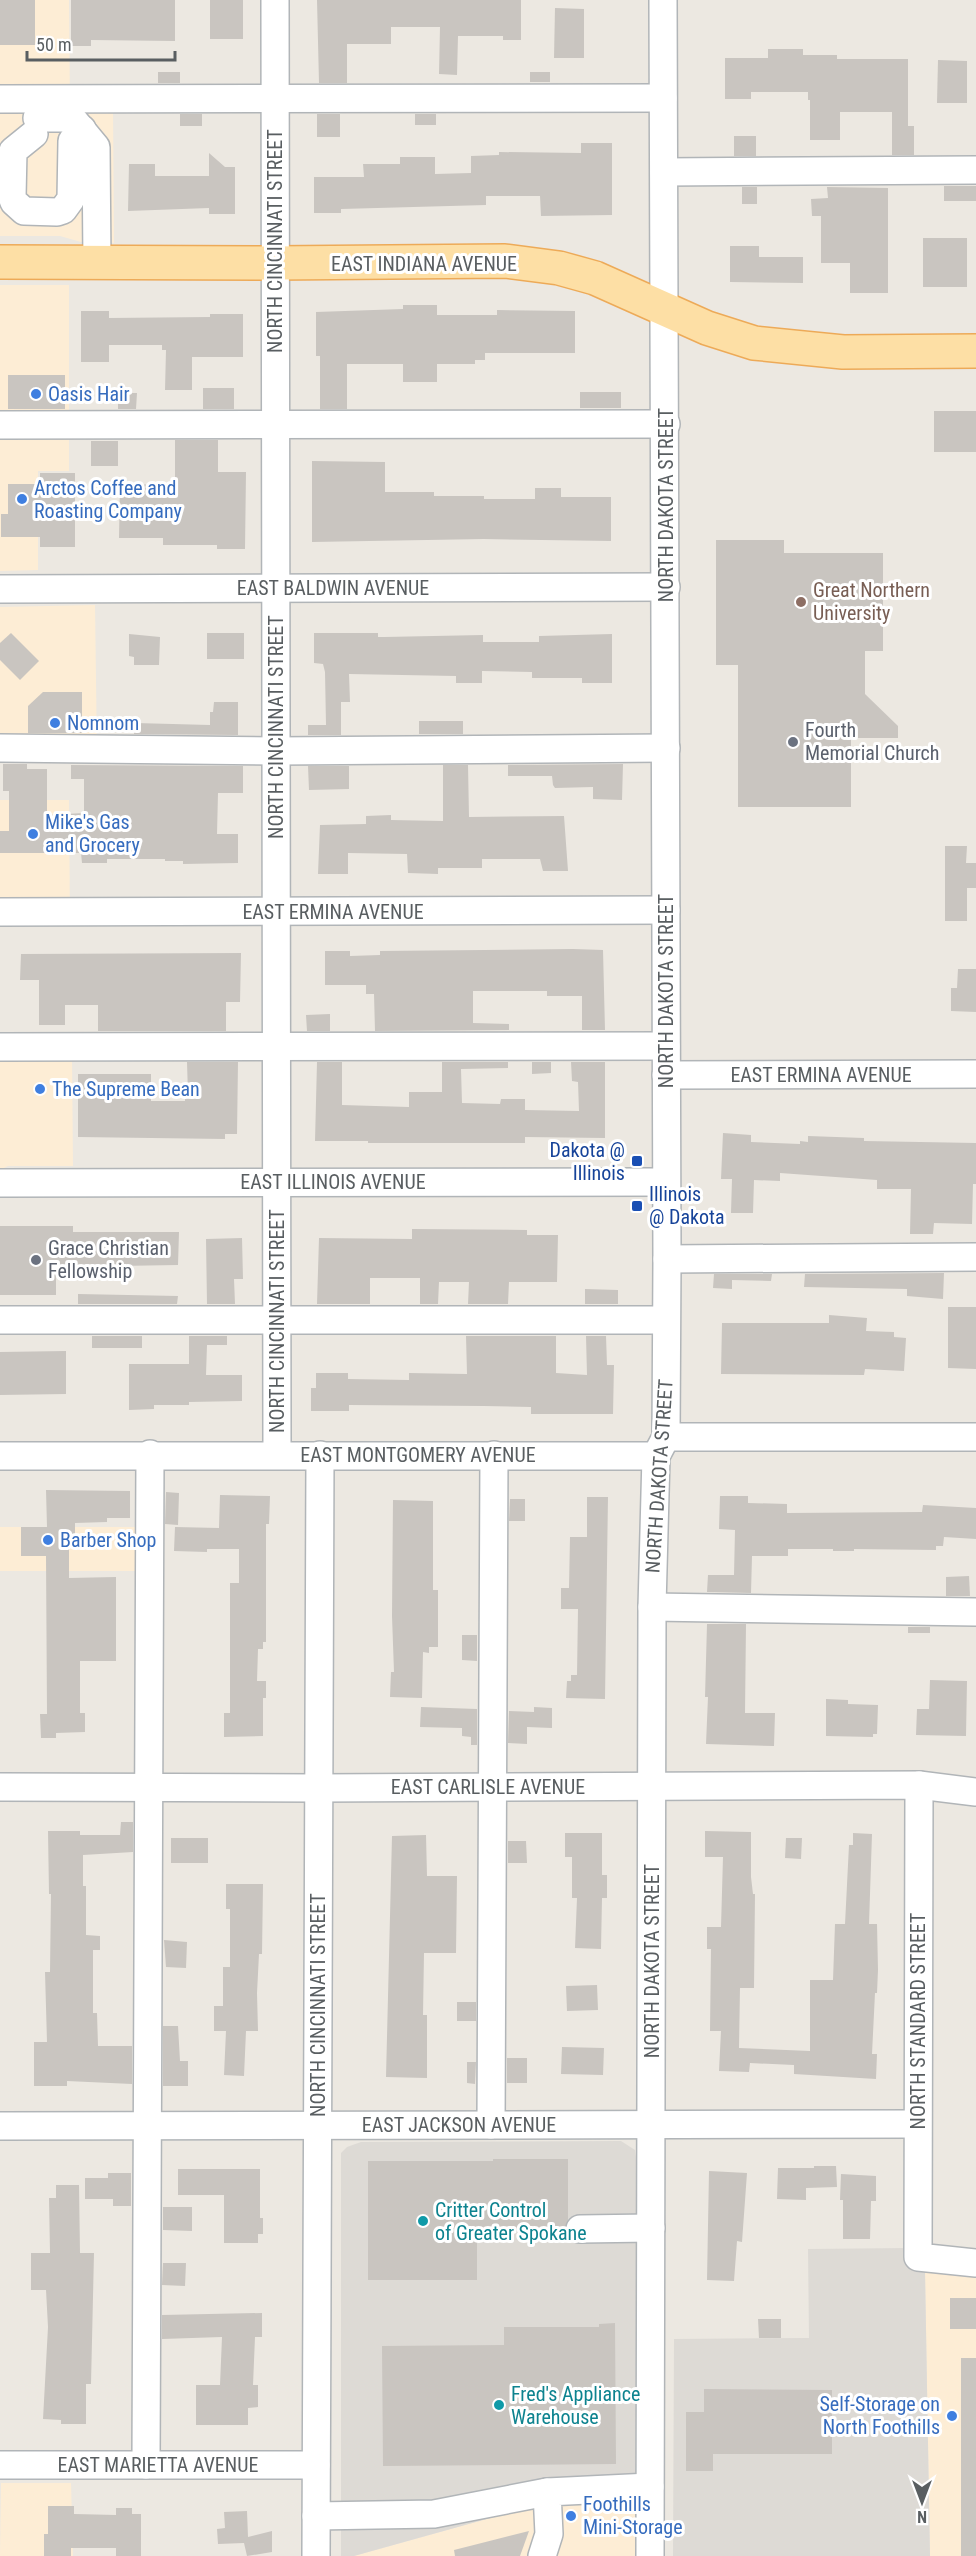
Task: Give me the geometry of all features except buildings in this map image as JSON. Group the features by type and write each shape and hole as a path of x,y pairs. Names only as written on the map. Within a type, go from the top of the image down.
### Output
{"main road":[{"name":"EAST INDIANA AVENUE","path":"0,262 505,261 559,268 595,278 707,328 754,343 843,352 976,351"}],"street":[{"name":"NORTH CINCINNATI STREET","path":"275,0 277,1454"},
{"name":"NORTH DAKOTA STREET","path":"650,2556 652,1607 661,1446 667,1258 666,308 663,0"},
{"path":"0,118 75,115 275,98 663,98"},
{"path":"0,99 75,115 96,147 97,262"},
{"path":"34,134 13,151 12,197 18,207 24,211 57,212 67,206 70,199 75,115"},
{"path":"664,172 976,170"},
{"path":"0,425 666,424"},
{"name":"EAST BALDWIN AVENUE","path":"0,589 666,587"},
{"path":"0,748 276,751 666,748"},
{"name":"EAST ERMINA AVENUE","path":"0,912 666,910"},
{"path":"0,1047 666,1046"},
{"name":"EAST ERMINA AVENUE","path":"666,1075 976,1074"},
{"name":"EAST ILLINOIS AVENUE","path":"0,1183 666,1182"},
{"path":"667,1258 976,1257"},
{"path":"0,1320 666,1320"},
{"name":"EAST MONTGOMERY AVENUE","path":"0,1456 494,1455 661,1446 976,1437"},
{"path":"146,2465 150,1454"},
{"name":"NORTH CINCINNATI STREET","path":"316,2556 320,1455"},
{"path":"491,2125 494,1455"},
{"path":"652,1607 976,1612"},
{"name":"EAST CARLISLE AVENUE","path":"0,1786 319,1788 919,1785 976,1792"},
{"name":"NORTH STANDARD STREET","path":"919,1785 918,2257 976,2263"},
{"name":"EAST JACKSON AVENUE","path":"0,2126 917,2124"},
{"path":"580,2229 651,2228"},
{"name":"EAST MARIETTA AVENUE","path":"0,2465 316,2465"},
{"path":"316,2516 434,2514 547,2492 650,2487"},
{"path":"542,2556 549,2534 547,2492"}],"shaded area":[{"path":"0,0 69,0 70,107 113,108 114,243 81,242 60,236 0,236"},
{"path":"0,285 69,285 69,471 38,471 38,570 0,571"},
{"path":"95,605 97,756 0,756 0,607"},
{"path":"0,800 69,800 70,926 0,926"},
{"path":"72,1055 73,1166 8,1166 0,1170 0,1056"},
{"path":"0,1527 159,1527 160,1571 0,1571"},
{"path":"621,2141 635,2150 636,2158 644,2475 354,2556 341,2556 341,2153 347,2147 361,2142"},
{"path":"906,2248 912,2264 925,2271 930,2556 673,2556 674,2339 809,2338 808,2249"},
{"name":"Self-Storage on North Foothills","path":"925,2271 976,2277 976,2556 930,2556"},
{"name":"Foothills Mini-Storage","path":"644,2475 643,2556 354,2556"},
{"path":"1,2483 71,2483 73,2556 0,2556"}],"place":[{"name":"Oasis Hair","path":"36,394"},
{"name":"Arctos Coffee and Roasting Company","path":"22,499"},
{"name":"Great Northern University","path":"801,602"},
{"name":"Nomnom","path":"55,723"},
{"name":"Fourth Memorial Church","path":"793,742"},
{"name":"Mike's Gas and Grocery","path":"33,834"},
{"name":"The Supreme Bean","path":"40,1089"},
{"name":"Dakota @ Illinois","path":"637,1161"},
{"name":"Illinois @ Dakota","path":"637,1206"},
{"name":"Grace Christian Fellowship","path":"36,1260"},
{"name":"Barber Shop","path":"48,1540"},
{"name":"Critter Control of Greater Spokane","path":"423,2221"},
{"name":"Fred's Appliance Warehouse","path":"499,2405"},
{"name":"Self-Storage on North Foothills","path":"952,2416"},
{"name":"Foothills Mini-Storage","path":"571,2516"}]}
